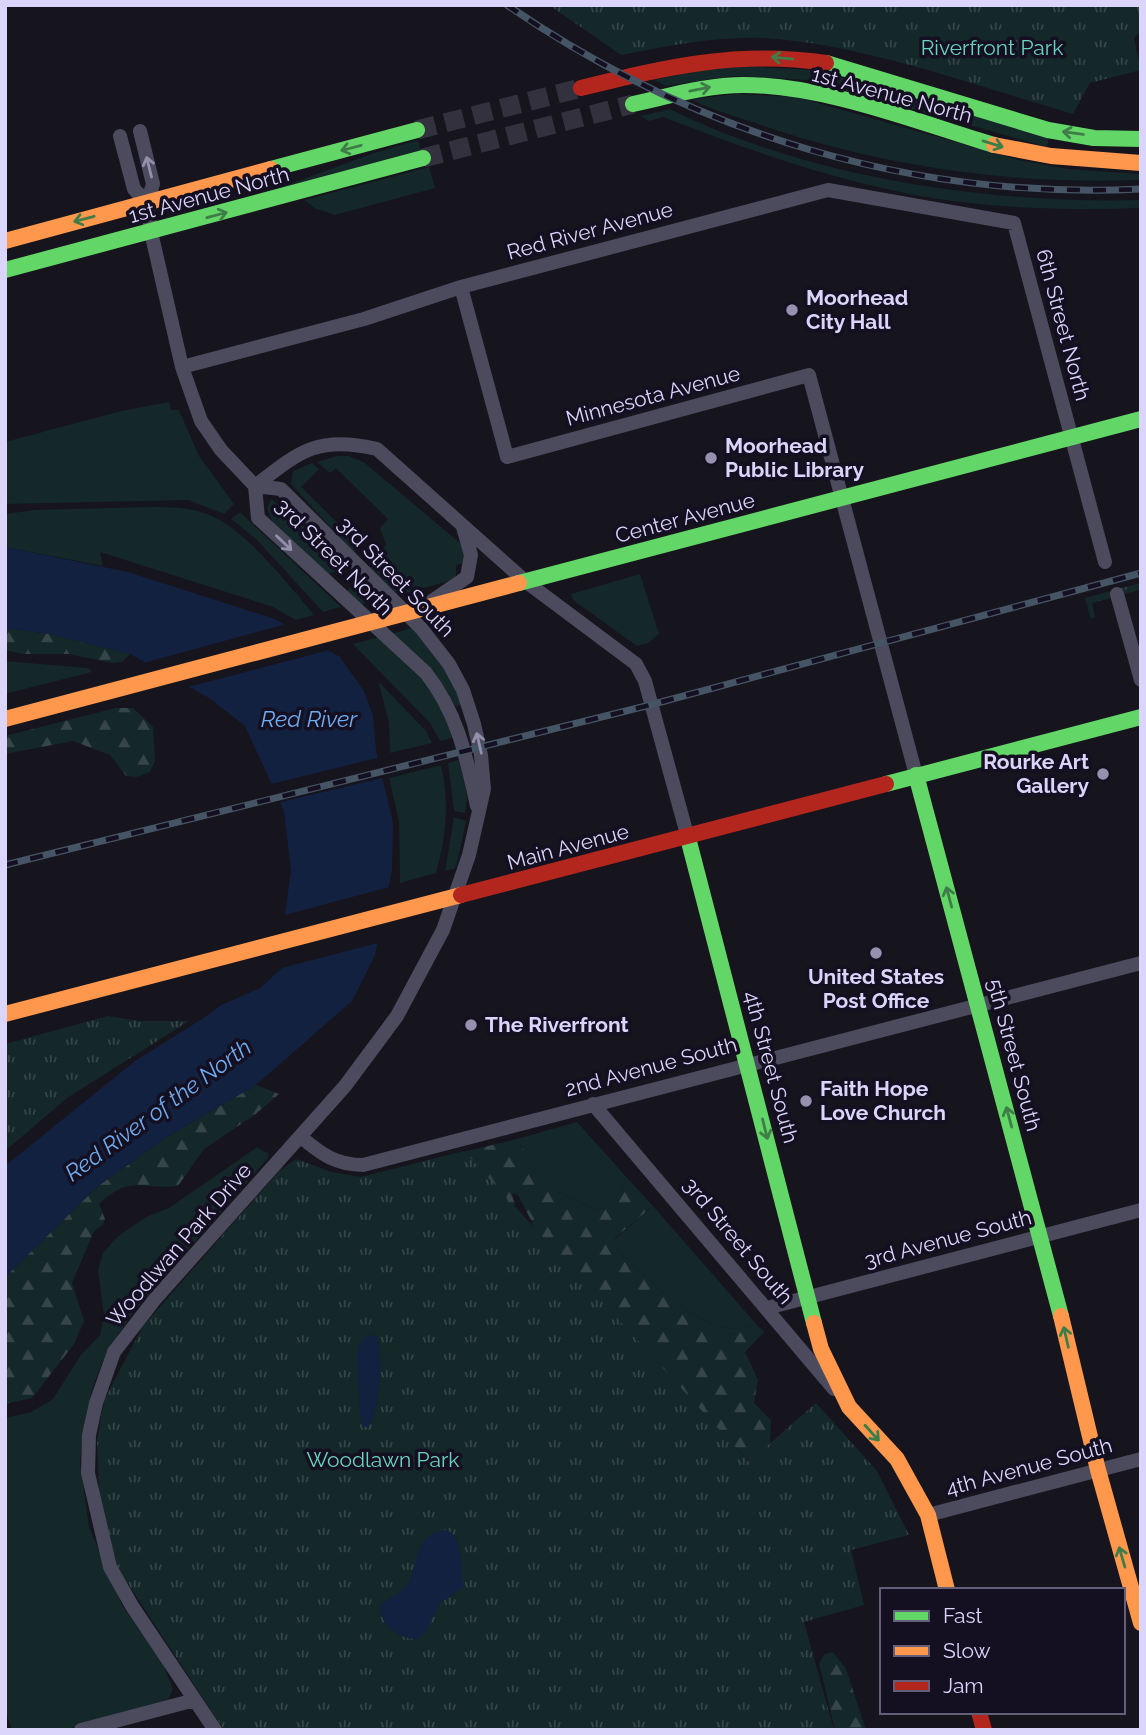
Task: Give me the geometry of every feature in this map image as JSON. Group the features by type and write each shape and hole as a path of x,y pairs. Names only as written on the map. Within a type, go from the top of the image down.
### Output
{"main road":[{"name":"1st Avenue North","path":"582,88 689,61 781,57 849,70 1029,127 1123,140 1141,139"},
{"name":"1st Avenue North","path":"634,104 705,87 746,85 782,89 850,102 925,122 1000,147 1065,159 1141,163"},
{"name":"1st Avenue North","path":"5,241 417,130"},
{"name":"1st Avenue North","path":"5,270 423,158"},
{"name":"Center Avenue","path":"5,719 1141,419"},
{"name":"Main Avenue","path":"5,1014 1141,718"},
{"name":"5th Street South","path":"916,775 1042,1236 1098,1470 1141,1623"},
{"name":"4th Street South","path":"688,838 821,1349 849,1406 897,1459 928,1515 946,1588"}],"street":[{"name":"3rd Street North","path":"140,131 153,184 146,203 151,232 182,367 201,421 221,450 256,486 258,518 426,673 439,690 461,734 478,810"},
{"name":"3rd Street North","path":"120,136 134,189 146,203"},
{"name":"Red River Avenue","path":"182,367 364,318 461,287 828,191 1014,223"},
{"name":"6th Street North","path":"1014,223 1105,562"},
{"name":"Minnesota Avenue","path":"461,287 507,457 809,376"},
{"name":"5th Street South","path":"809,376 916,775"},
{"name":"4th Street South","path":"256,486 306,449 329,443 349,443 377,449 526,581 636,664 645,681 688,838"},
{"name":"3rd Street South","path":"256,486 281,489 421,628 449,664 463,690 481,755 484,789 463,874 424,969 365,1060 301,1137"},
{"path":"422,608 465,580 471,566 471,555 463,526"},
{"path":"1117,594 1141,680"},
{"name":"2nd Avenue South","path":"301,1137 343,1165 363,1165 1141,963"},
{"name":"3rd Street South","path":"593,1104 849,1406"},
{"name":"Woodlwan Park Drive","path":"215,1730 110,1567 88,1473 89,1435 114,1352 155,1299 301,1137"},
{"name":"3rd Avenue South","path":"767,1308 1141,1210"},
{"name":"4th Avenue South","path":"928,1515 1141,1459"},
{"path":"81,1730 195,1700"}],"green space":[{"name":"Riverfront Park","path":"549,5 1141,5 1141,30 1134,38 1141,70 1090,83 1073,114 880,57 802,42 764,38 728,39 692,42 621,55"},
{"path":"742,66 811,70 839,77 1049,137 1047,147 808,80 732,76 666,86 654,80 692,71"},
{"path":"737,94 797,97 1019,160 1068,169 1141,174 1141,180 1094,181 999,176 904,163 812,141 719,111 691,99"},
{"path":"670,109 724,133 781,153 900,182 1022,197 1141,200 1141,208 1005,206 922,196 846,179 772,157 663,117 649,121 641,116"},
{"path":"418,140 421,150 276,189 374,153"},
{"path":"429,167 435,188 335,215 314,208 304,200"},
{"path":"169,402 171,410 179,410 199,456 234,504 224,514 188,500 5,504 5,442 121,411"},
{"path":"337,456 349,456 365,463 461,544 467,562 456,565 456,576 449,581 398,595 370,568 386,545 380,528 388,519 336,468 330,473 317,462"},
{"path":"312,463 319,469 301,487 360,545 359,549 353,552 291,484 293,471"},
{"path":"271,499 339,555 341,563 335,572 328,574 274,527 267,508"},
{"path":"149,507 193,510 218,519 243,537 269,563 314,615 296,620 273,607 100,552 103,566 5,547 5,514 35,510"},
{"path":"240,512 341,607 323,612 257,540 231,519"},
{"path":"640,574 659,634 648,643 637,646 573,600 571,594"},
{"path":"358,580 364,580 384,598 358,605 347,591"},
{"path":"1141,583 1141,594 1139,590 1092,603 1095,617 1091,619 1085,598"},
{"path":"415,627 439,658 463,703 456,707 442,684 390,634"},
{"path":"5,628 50,634 130,654 122,662 112,663 69,654 23,654 5,650"},
{"path":"379,637 428,685 456,737 440,741 430,723 353,644"},
{"path":"5,661 88,668 92,672 5,694"},
{"path":"378,681 426,731 432,743 390,753 389,722"},
{"path":"116,708 133,708 153,727 155,761 150,772 137,777 126,776 110,755 73,741 5,754 5,736"},
{"path":"462,759 467,797 465,813 454,811 448,763"},
{"path":"441,765 446,819 436,873 400,883 399,821 389,778"},
{"path":"454,817 466,821 457,863 454,869 445,871"},
{"path":"108,1016 139,1021 189,1021 67,1098 5,1151 5,1044"},
{"path":"256,1085 279,1094 253,1116 204,1149 178,1186 128,1186 99,1204 105,1219 103,1225 94,1231 72,1283 84,1321 74,1344 32,1398 5,1404 5,1277 98,1186 170,1135"},
{"path":"577,1122 629,1180 611,1204 598,1211 548,1185 536,1172 524,1150 513,1140"},
{"path":"513,1140 524,1150 548,1185 598,1211 611,1204 629,1180 653,1206 615,1238 618,1252 664,1293 699,1318 718,1326 737,1329 757,1325 764,1332 745,1352 758,1380 754,1403 771,1420 770,1444 750,1462 537,1249 532,1222 518,1195 512,1193 516,1210 442,1157"},
{"path":"257,1147 269,1154 268,1158 132,1314 107,1351 92,1389 83,1430 80,1462 89,1527 122,1605 163,1664 173,1689 168,1700 158,1705 63,1730 12,1730 5,1710 5,1418 31,1412 53,1399 81,1355 100,1335 104,1316 98,1270 103,1253 117,1237 146,1217 169,1208"},
{"name":"Woodlawn Park","path":"464,1151 749,1462 816,1403 877,1471 909,1535 851,1550 864,1605 804,1622 834,1730 224,1730 117,1567 99,1491 97,1440 104,1400 143,1326 280,1170 296,1159 332,1172 361,1177"},
{"path":"653,1206 757,1325 737,1329 718,1326 699,1318 664,1293 618,1252 615,1239"},
{"path":"833,1652 846,1669 866,1730 835,1730 819,1663 825,1654"}],"water":[{"name":"Red River","path":"5,547 128,572 275,619 340,657 364,691 373,716 376,750 393,823 392,870 375,955 352,1001 256,1085 170,1135 98,1186 5,1277 5,1166 135,1061 205,1017 247,985 282,934 291,871 284,811 245,726 209,698 130,654 50,634 5,628"},
{"path":"376,1335 380,1354 378,1398 367,1427 363,1426 360,1416 357,1353 367,1336"},
{"path":"446,1530 452,1534 459,1546 464,1587 440,1603 425,1633 417,1639 403,1637 387,1625 379,1607 408,1583 423,1542 435,1532"}],"pier":[{"path":"290,623 333,649 184,688 140,664"},
{"path":"381,757 386,777 277,803 267,785"},
{"path":"393,886 381,942 282,968 260,988 208,1011 245,982 279,933 281,916"}],"tunnel":[{"path":"417,130 581,88"},
{"path":"423,158 633,104"}],"railway":[{"path":"507,5 579,50 653,90 730,123 809,150 890,170 972,183 1056,190 1141,189"},
{"path":"5,865 650,705 1141,573"}],"traffic: fast":[{"path":"826,63 1048,130 1094,138 1141,139"},
{"path":"633,104 716,87 775,87 806,91 870,106 994,145"},
{"path":"271,169 417,130"},
{"path":"5,270 423,158"},
{"path":"519,583 1141,419"},
{"path":"886,784 1141,717"},
{"path":"916,775 1061,1316"},
{"path":"688,838 814,1323"}],"traffic: slow":[{"path":"994,145 1051,156 1141,163"},
{"path":"5,241 271,169"},
{"path":"5,719 519,583"},
{"path":"5,1014 461,895"},
{"path":"1061,1316 1098,1470 1141,1623"},
{"path":"814,1323 821,1349 849,1407 897,1459 928,1515 946,1588"}],"traffic: jam":[{"path":"581,88 643,73 702,63 762,58 826,63"},
{"path":"461,895 886,784"},
{"path":"980,1714 984,1730"}],"place":[{"name":"Moorhead City Hall","path":"792,310"},
{"name":"Moorhead Public Library","path":"711,458"},
{"name":"Rourke Art Gallery","path":"1103,774"},
{"name":"United States Post Office","path":"876,953"},
{"name":"The Riverfront","path":"471,1025"},
{"name":"Faith Hope Love Church","path":"806,1101"}],"water label":[{"name":"Red River of the North","path":"158,1110"}]}
